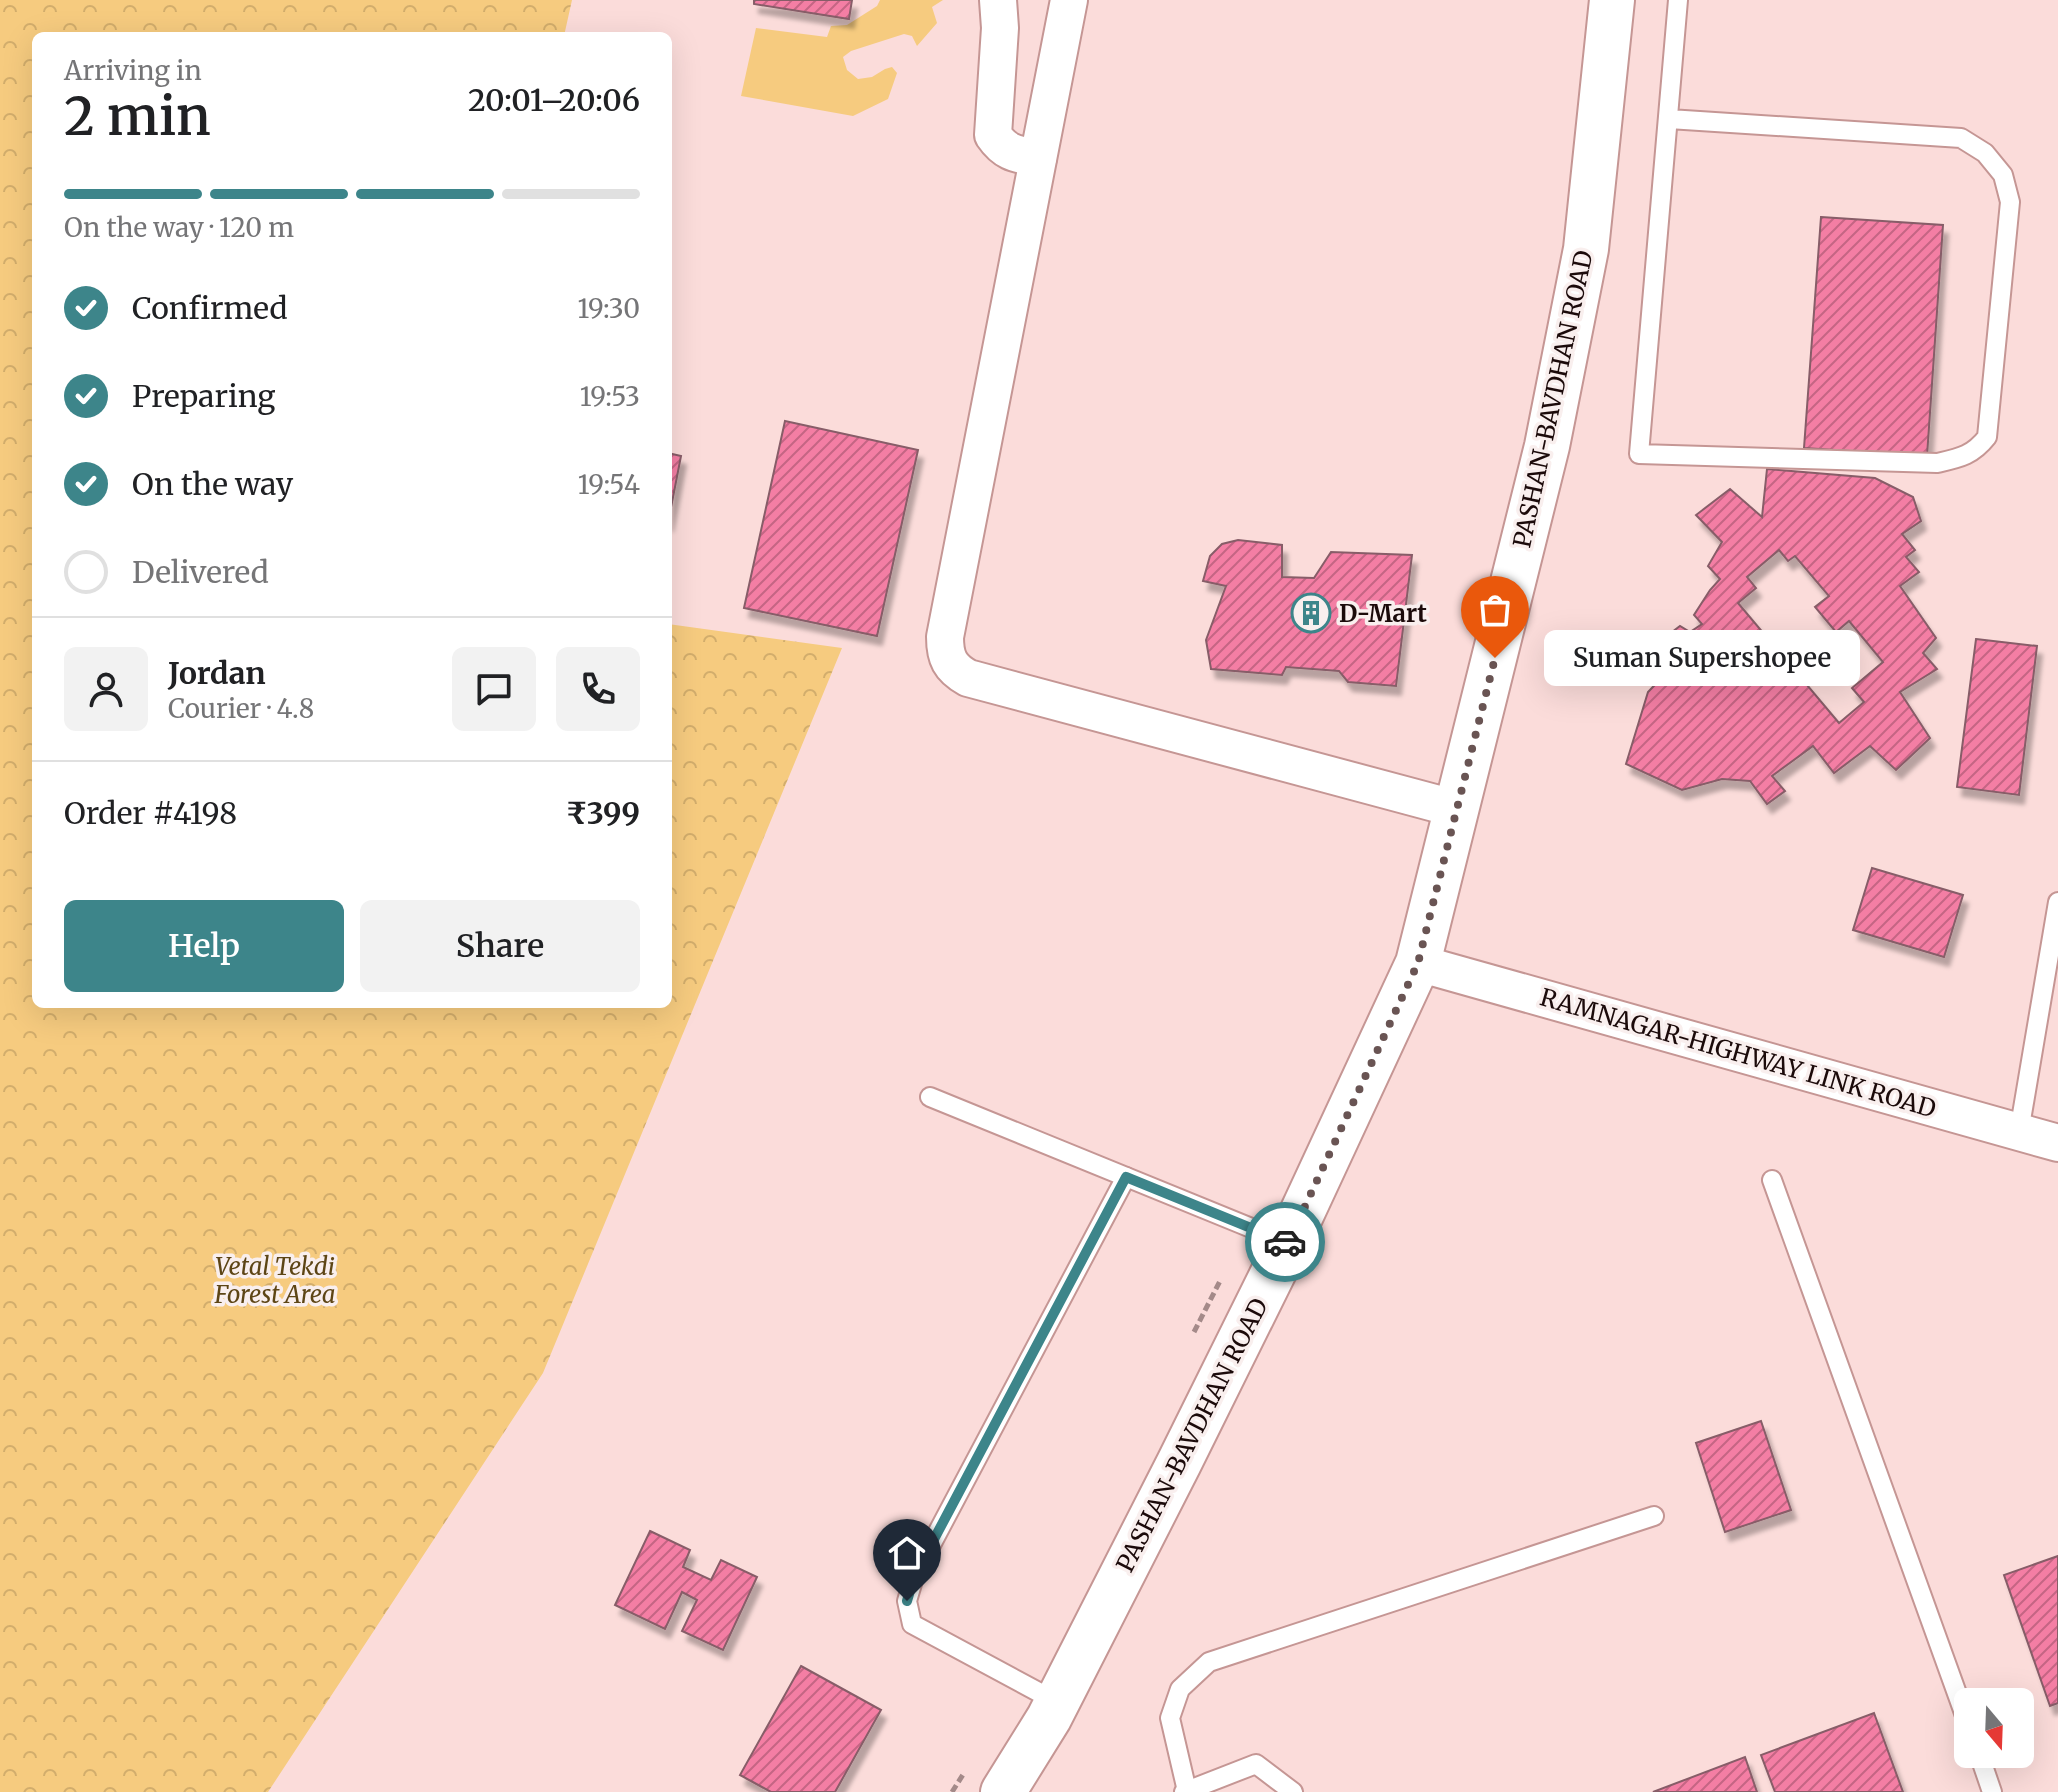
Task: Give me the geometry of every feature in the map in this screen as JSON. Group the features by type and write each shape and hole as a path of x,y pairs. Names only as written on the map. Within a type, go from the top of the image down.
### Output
{"main road":[{"name":"PASHAN-BAVDHAN ROAD","path":"1003,1792 1057,1702 1288,1243 1418,963 1547,446 1586,249 1612,0"}],"street":[{"path":"998,0 1000,28 993,135 1011,153 1038,158"},
{"path":"1069,0 945,637 948,663 968,678 1457,809"},
{"name":"RAMNAGAR-HIGHWAY LINK ROAD","path":"1418,963 2058,1143"}],"lane":[{"path":"1669,119 1961,138 1985,153 2003,175 2010,202 1987,437 1977,449 1937,463 1639,454 1678,0"},
{"path":"2019,1132 2058,902"},
{"path":"930,1097 1288,1243"},
{"path":"1057,1702 912,1624 907,1601 914,1577 1126,1177"},
{"path":"1772,1180 1955,1688"},
{"path":"1293,1792 1256,1764 1185,1791 1170,1718 1180,1689 1209,1662 1654,1516"},
{"path":"1984,1768 1992,1792"}],"green space":[{"name":"Vetal Tekdi Forest Area","path":"0,0 572,0 565,32 32,32 32,1008 672,1008 672,625 842,648 543,1373 268,1792 0,1792"},
{"path":"880,0 943,0 932,7 937,23 917,46 912,36 904,34 851,51 843,57 847,70 858,79 872,77 892,67 897,73 888,99 853,116 741,96 756,28 827,37 831,26 847,25 877,6"}],"building":[{"path":"754,0 852,0 849,19 754,4"},
{"path":"1821,217 1943,225 1927,456 1804,448"},
{"path":"785,421 918,450 877,636 744,608"},
{"path":"672,454 681,456 672,502"},
{"path":"1767,469 1875,478 1913,497 1921,521 1902,534 1915,550 1906,557 1919,572 1900,586 1936,638 1923,653 1937,669 1900,692 1930,738 1896,770 1870,746 1834,773 1813,746 1772,776 1785,791 1767,804 1750,781 1722,779 1682,790 1626,764 1648,692 1662,677 1682,666 1663,639 1680,626 1690,632 1702,624 1694,615 1720,579 1708,566 1722,542 1696,515 1730,489 1762,517","holes":["1779,550 1788,561 1795,556 1829,596 1815,607 1836,632 1849,621 1883,662 1852,688 1864,702 1839,723 1738,603 1756,588 1747,577"]},
{"name":"D-Mart","path":"1238,540 1282,545 1282,577 1314,578 1331,552 1412,555 1396,686 1348,682 1339,671 1286,667 1282,675 1211,669 1206,640 1226,586 1203,581 1210,556 1222,544"},
{"path":"1976,639 2037,646 2019,795 1957,787"},
{"path":"1872,868 1963,895 1944,957 1853,930"},
{"path":"1761,1421 1791,1510 1725,1532 1696,1443"},
{"path":"650,1531 690,1550 683,1567 711,1580 721,1560 757,1577 723,1650 682,1631 697,1600 682,1592 665,1629 615,1605"},
{"path":"2058,1556 2058,1703 2050,1706 2004,1575"},
{"path":"801,1666 881,1710 835,1792 771,1792 740,1775"},
{"path":"1874,1713 1903,1792 1775,1792 1761,1755"},
{"path":"1745,1757 1757,1792 1653,1792"}],"way so far":[{"path":"1285,1242 1288,1243 1418,963 1495,658"}],"place":[{"name":"D-Mart","path":"1311,613"},
{"name":"Suman Supershopee","path":"1495,658"}],"route":[{"path":"907,1601 914,1577 1126,1177 1285,1242"}]}
